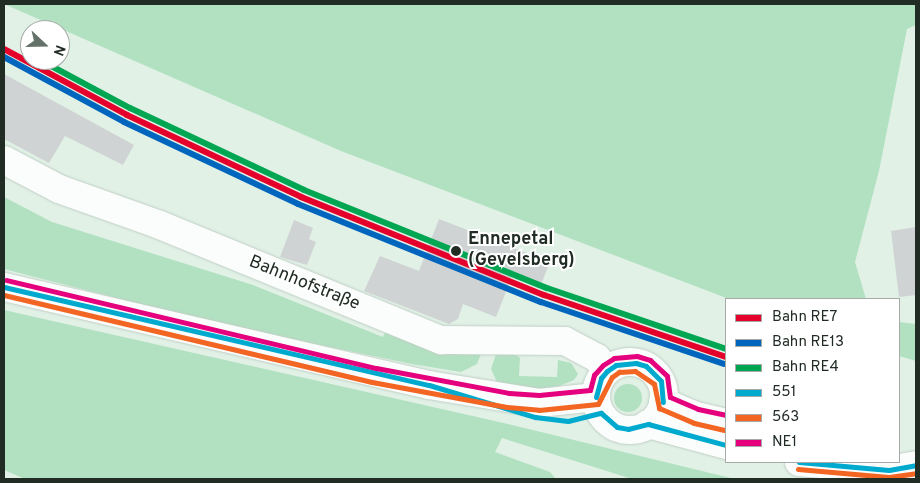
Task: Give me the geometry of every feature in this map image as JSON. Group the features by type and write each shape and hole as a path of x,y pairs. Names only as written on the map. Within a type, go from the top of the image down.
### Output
{"street":[{"name":"Bahnhofstraße","path":"4,160 59,189 160,225 440,340 565,341 596,358 608,371"},
{"path":"4,287 429,386 539,403 598,405"},
{"path":"648,424 663,402 660,381 646,366 626,362 608,371 601,378 598,405 608,421 628,430 648,424 725,445"},
{"path":"663,402 696,416 725,423"},
{"path":"818,463 916,466"}],"green space":[{"path":"4,4 916,4 916,25 907,29 879,171 855,262 866,298 726,298 341,151 70,33 70,20 41,20"},
{"path":"4,197 52,222 253,285 383,337 385,332 481,354 477,364 461,372 412,364 214,323 4,269"},
{"path":"4,310 508,424 735,479 632,479 502,438 495,452 550,472 556,479 25,479 4,470"},
{"path":"900,322 916,324 916,361 900,356"},
{"path":"514,353 520,358 519,376 557,377 558,360 571,363 578,374 574,380 559,386 529,390 497,382 491,369 496,354"},
{"path":"628,384 638,388 642,398 638,408 628,412 618,408 614,398 618,388"}],"building":[{"path":"4,74 134,145 123,165 65,136 49,163 4,139"},
{"path":"439,219 550,262 540,287 512,276 496,317 463,304 458,319 449,324 364,291 380,256 419,271"},
{"path":"294,220 313,228 309,239 316,242 307,265 280,257"},
{"path":"916,227 916,295 899,297 891,231"}],"rail line":[{"name":"RE7","path":"4,49 127,115 301,197 544,295 725,357"},
{"name":"RE13","path":"4,57 124,122 298,204 541,302 724,364"},
{"name":"RE4","path":"59,70 130,108 304,190 547,288 725,349"}],"transit line":[{"name":"NE1","path":"6,280 376,368 509,393 539,395 590,390 594,375 603,365 614,358 637,356 650,360 667,376 670,397 698,409 725,415"},
{"name":"551","path":"4,287 429,385 535,417 568,421 601,413"},
{"name":"563","path":"4,295 372,382 507,407 539,410 598,404 612,377 619,372 635,371 654,384 659,408 694,423 724,430"},
{"name":"551","path":"596,397 601,378 607,371 616,365 636,363 646,366 661,381 663,402"},
{"name":"551","path":"601,413 617,427 628,429 648,424 725,445"},
{"name":"551","path":"810,463 889,470 916,465"},
{"name":"563","path":"798,469 889,477 916,473"}],"place":[{"name":"Ennepetal (Gevelsberg)","path":"456,251"}]}
